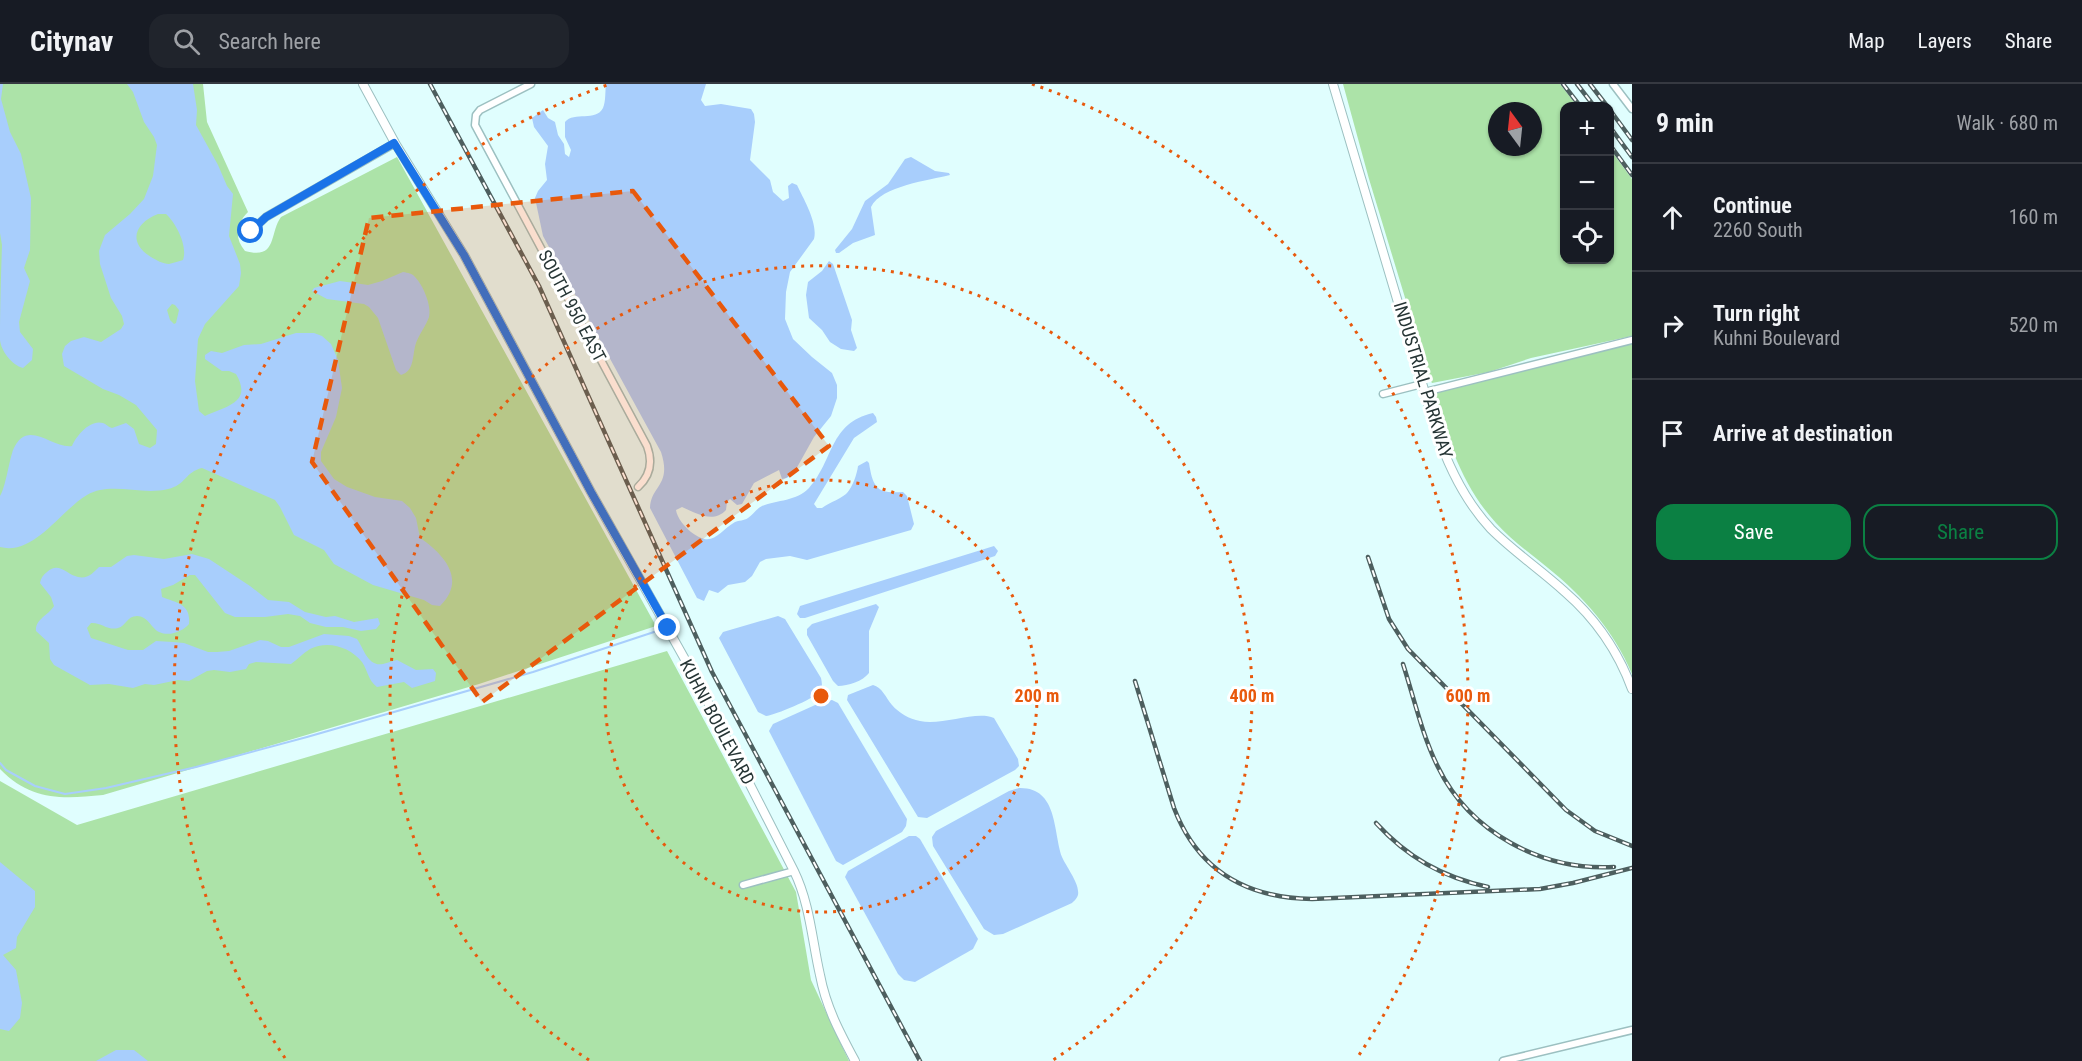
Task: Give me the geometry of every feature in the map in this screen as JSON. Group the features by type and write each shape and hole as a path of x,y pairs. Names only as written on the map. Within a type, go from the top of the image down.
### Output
{"street":[{"name":"KUHNI BOULEVARD","path":"363,84 394,143 464,255 591,492 696,679 794,871 806,899 826,999 837,1028 855,1061"},
{"name":"SOUTH 950 EAST","path":"531,84 480,110 476,115 476,125 647,446 650,456 649,471 645,480 638,487"},
{"name":"INDUSTRIAL PARKWAY","path":"1333,84 1423,388 1442,447 1455,477 1468,500 1501,538 1565,592 1591,618 1617,656 1632,688"},
{"path":"1613,84 1632,110"},
{"path":"251,231 266,217 394,143"},
{"path":"1383,394 1423,388 1632,340"},
{"path":"743,885 794,871"},
{"path":"1503,1061 1632,1030"}],"highlighted area":[{"path":"633,191 829,446 482,702 312,462 369,218"}],"green space":[{"path":"0,84 203,84 207,122 248,212 241,221 238,231 239,241 245,251 263,252 271,243 281,217 397,157 656,626 479,684 103,795 48,796 23,787 12,779 0,769"},
{"path":"1343,84 1560,84 1574,102 1560,102 1560,264 1614,264 1614,154 1632,179 1632,336 1531,358 1489,372 1432,383 1369,179"},
{"path":"1632,342 1632,674 1607,629 1586,603 1508,535 1484,509 1457,462 1433,392"},
{"path":"667,651 796,892 811,980 849,1061 0,1061 0,781 77,825"}],"water":[{"path":"0,84 3,84 1,99 10,132 21,154 31,198 30,250 24,268 30,281 19,322 20,332 33,349 32,360 23,368 8,357 2,349 0,340 2,245 0,233"},
{"path":"127,84 193,84 197,110 196,125 233,194 229,236 240,264 239,286 205,324 198,339 195,381 199,411 205,416 229,406 239,397 241,391 236,374 222,371 205,359 205,355 211,351 222,353 244,345 261,344 296,333 314,333 322,336 331,344 338,360 342,388 336,417 321,452 321,461 334,479 347,487 375,497 402,501 410,508 416,518 420,538 444,560 452,577 452,587 440,606 373,585 334,564 324,550 294,535 275,500 202,468 192,472 179,485 168,489 96,491 77,502 46,530 24,545 12,548 0,547 0,496 13,450 19,440 25,436 33,435 64,446 72,446 80,433 93,424 103,423 112,428 126,423 134,429 139,444 150,448 156,444 157,430 136,405 64,366 62,354 65,346 71,341 84,337 101,342 121,329 124,324 111,298 100,264 99,251 105,235 144,199 153,176 157,145 144,122 133,92","holes":["158,214 166,214 174,223 184,248 183,260 169,264 162,263 143,251 139,245 137,239 139,228 144,222","172,304 179,310 174,324 167,310"]},
{"path":"606,84 706,84 701,100 705,106 721,104 751,109 755,122 750,160 770,180 773,192 783,201 789,198 788,186 792,183 797,185 814,226 814,239 790,272 786,292 785,319 793,339 832,373 837,385 837,398 831,416 814,437 795,471 787,478 782,479 779,470 754,483 742,504 737,505 730,499 726,510 716,516 704,516 682,507 676,510 682,522 699,537 710,539 735,522 745,520 762,506 799,495 809,488 817,477 834,444 848,425 873,413 877,422 854,438 814,504 817,508 822,508 845,495 853,483 858,466 867,461 878,488 887,492 903,492 907,496 914,524 911,530 807,560 790,556 766,559 760,562 752,576 745,582 728,585 718,593 709,590 704,601 697,598 650,508 651,500 663,479 664,463 661,452 543,236 535,198 547,180 545,164 548,146 534,127 532,118 543,110 548,118 555,122 558,135 564,144 565,154 569,157 571,150 565,137 565,122 574,117 590,116 600,112 604,105"},
{"path":"911,157 935,171 950,175 895,189 876,200 871,207 875,235 853,243 836,253 835,250 852,229 865,201 888,184 905,159"},
{"path":"829,261 833,264 852,320 851,330 857,348 854,351 841,349 830,342 822,330 809,318 806,295 808,282 822,271"},
{"path":"403,272 410,273 418,281 424,290 430,312 416,343 411,366 406,373 401,375 396,370 378,318 369,307 364,304 327,299 312,291 314,288 340,281 368,285"},
{"path":"994,546 998,551 995,556 805,618 800,618 797,614 800,606"},
{"path":"192,554 209,559 268,600 289,602 305,612 326,617 335,616 354,622 378,618 380,624 376,629 361,631 343,627 326,627 310,623 300,616 288,614 235,617 225,613 195,575 190,575 161,589 162,597 182,605 188,612 189,624 183,629 172,634 159,632 147,620 137,616 114,629 91,623 87,628 91,638 128,650 143,650 156,641 184,643 208,652 217,652 229,651 260,640 281,647 289,647 324,634 349,636 357,639 374,663 383,664 397,660 416,670 433,669 436,673 435,681 412,688 404,682 377,687 357,657 345,649 331,645 310,649 291,664 256,662 249,664 246,669 230,672 207,671 189,681 145,684 133,688 109,684 90,685 54,665 50,659 49,643 36,631 40,620 54,606 51,597 40,583 46,573 51,569 59,568 74,576 85,577 99,567 111,567 127,556 164,559"},
{"path":"876,604 879,607 869,631 869,673 855,683 838,686 807,635 807,629 812,624"},
{"path":"778,616 785,619 821,678 822,685 819,692 810,699 766,716 758,712 719,638 723,632"},
{"path":"873,685 881,690 898,711 916,720 938,722 978,716 994,718 1018,759 1019,766 927,818 918,817 847,700 848,695"},
{"path":"832,700 838,703 907,819 902,832 843,865 836,861 769,731 773,724 824,701"},
{"path":"1019,788 1032,790 1041,795 1047,803 1052,812 1062,857 1076,883 1078,894 1072,903 1003,934 994,935 984,929 933,846 932,837 936,831 1009,791"},
{"path":"909,836 916,836 920,839 978,939 973,949 915,982 904,980 898,974 845,877 848,871"},
{"path":"0,862 35,891 35,907 17,937 16,948 3,955 16,970 22,1003 20,1018 9,1031 0,1029"},
{"path":"116,1050 134,1050 148,1061 96,1061"}],"waterway":[{"path":"0,763 6,770 35,786 65,794 106,788 307,737 533,672 654,632"}],"railway":[{"path":"430,84 539,286 712,672 920,1061"},
{"path":"1563,84 1577,102"},
{"path":"1577,84 1591,102"},
{"path":"1590,84 1604,102"},
{"path":"1614,115 1632,140"},
{"path":"1614,132 1632,157"},
{"path":"1614,150 1632,175"},
{"path":"1368,557 1389,619 1408,649 1566,810 1595,831 1632,846"},
{"path":"1403,664 1432,755 1452,790 1469,811 1489,829 1536,855 1587,867 1614,867"},
{"path":"1135,681 1174,808 1184,830 1211,864 1228,877 1246,886 1266,893 1312,899 1540,889 1632,868"},
{"path":"1376,823 1400,846 1426,864 1455,878 1488,887"}],"route":[{"path":"251,231 266,217 394,143 410,165 464,255 591,492 668,628"}]}
